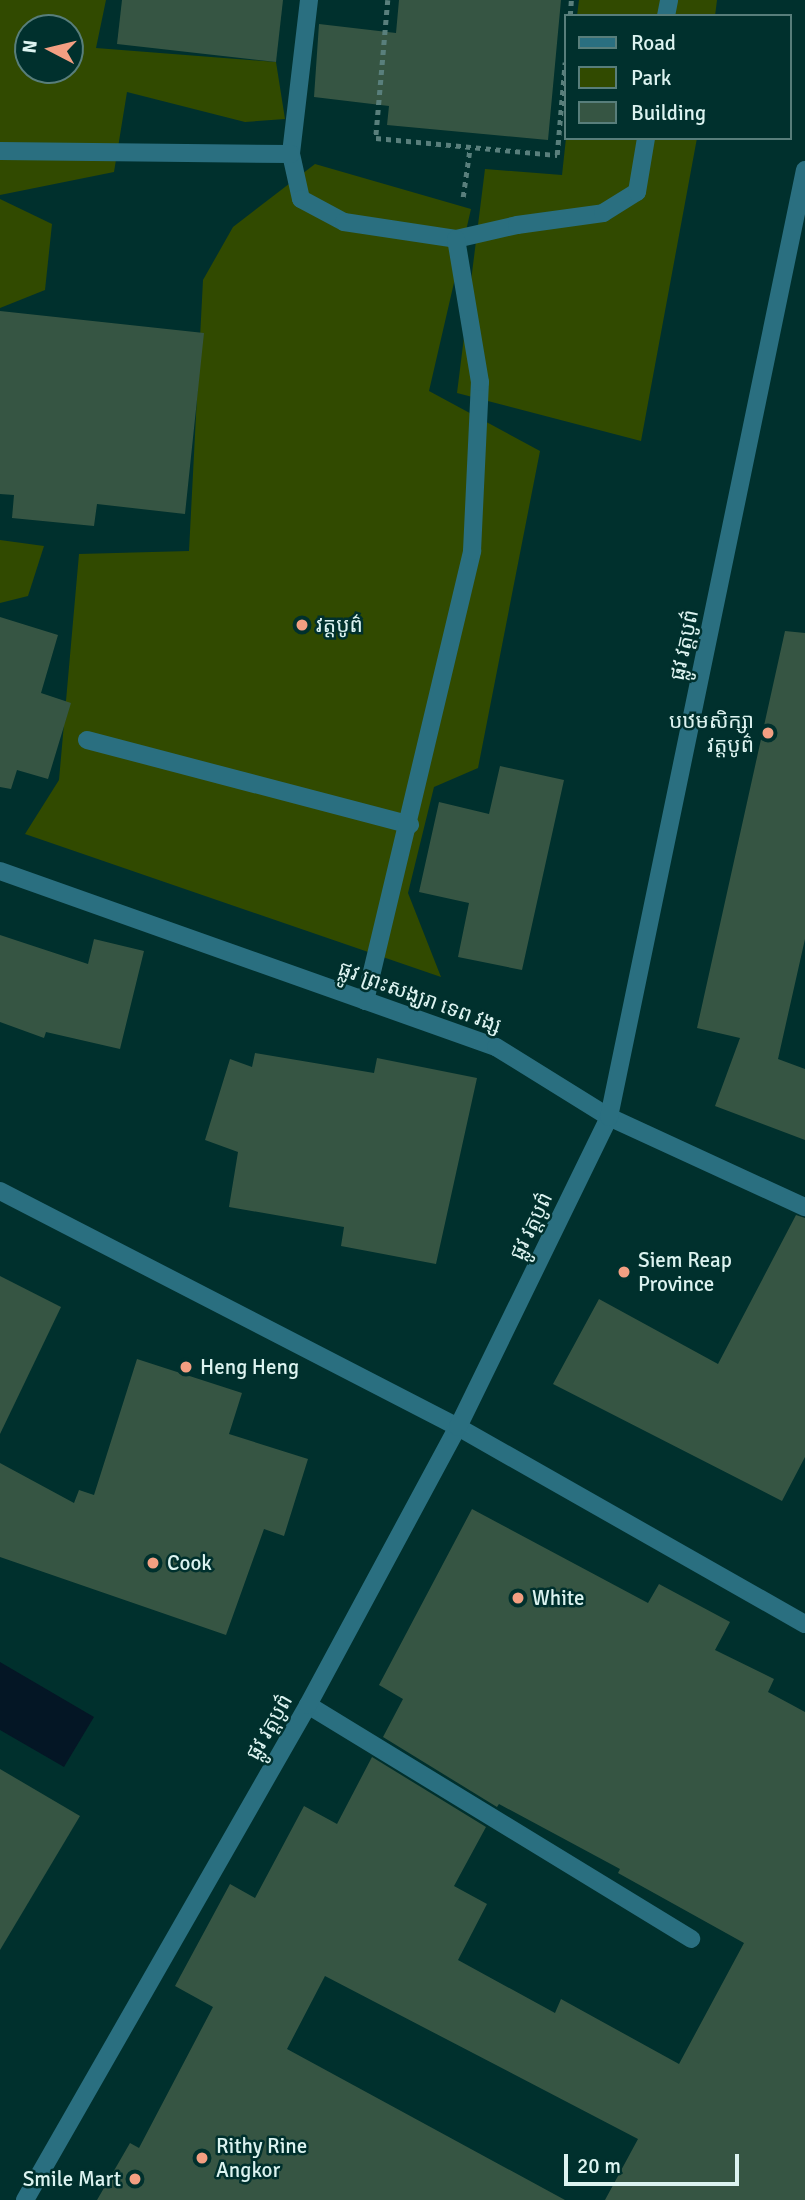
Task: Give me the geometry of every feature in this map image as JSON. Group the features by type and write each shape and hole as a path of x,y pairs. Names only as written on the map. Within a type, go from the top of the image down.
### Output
{"street":[{"path":"309,0 291,154 301,199 344,222 456,239 517,225 603,214 637,192 646,140"},
{"path":"0,151 291,154"},
{"name":"ផ្លូវ វត្តបូព៌","path":"25,2200 308,1705 458,1427 609,1117 805,170"},
{"path":"365,1000 410,825 472,551 480,382 456,239"},
{"path":"87,740 410,825"},
{"name":"ផ្លូវ ព្រះសង្ឃរា ទេព វង្ស","path":"0,872 495,1047 609,1117 805,1207"},
{"path":"0,1191 458,1427 805,1624"},
{"path":"308,1705 691,1940"}],"path":[{"path":"388,0 376,138 556,155 564,72"},
{"path":"464,187 470,147"}],"green space":[{"path":"0,0 106,0 96,48 276,62 285,119 245,122 127,92 114,172 0,195"},
{"path":"579,0 717,0 715,14 577,14"},
{"path":"566,140 697,140 641,441 457,393 485,169 562,175"},
{"path":"315,164 471,209 429,391 540,451 478,768 434,787 408,893 441,977 25,834 59,780 79,554 189,551 203,280 233,227"},
{"path":"0,199 52,224 45,290 0,308"},
{"path":"0,540 44,546 28,596 0,603"}],"water":[{"path":"0,1662 94,1717 64,1767 0,1730"}],"building":[{"path":"122,0 283,0 276,62 117,44"},
{"path":"399,0 561,0 548,140 387,125 389,106 314,97 319,24 396,33"},
{"path":"0,311 204,333 185,514 97,504 94,526 12,518 14,495 0,494"},
{"path":"0,617 58,635 41,693 71,703 48,779 17,770 11,789 0,787"},
{"path":"785,631 805,633 805,939 778,1059 805,1069 805,1140 715,1106 740,1038 697,1028"},
{"path":"500,766 564,780 522,970 458,957 469,903 419,892 439,802 489,814"},
{"path":"0,935 88,964 94,939 144,951 120,1049 46,1032 44,1038 0,1022"},
{"path":"255,1053 374,1073 377,1058 477,1078 436,1264 341,1246 344,1227 229,1207 238,1152 205,1140 230,1059 252,1067"},
{"path":"796,1215 805,1218 805,1457 782,1501 553,1384 599,1299 718,1364"},
{"path":"0,1276 61,1307 0,1434"},
{"path":"137,1359 242,1393 229,1434 308,1459 284,1536 264,1529 226,1635 0,1557 0,1463 74,1503 79,1490 94,1495"},
{"path":"472,1509 648,1603 659,1584 730,1622 715,1650 774,1679 768,1692 805,1712 805,2200 605,2200 638,2139 325,1976 287,2049 565,2200 97,2200 130,2143 139,2148 213,2007 175,1986 230,1884 255,1898 304,1806 337,1824 372,1757 486,1827 454,1886 487,1904 458,1960 555,2013 561,1999 679,2064 744,1943 618,1873 620,1869 499,1804 497,1807 383,1737 403,1699 379,1685"},
{"path":"0,1769 80,1816 0,1950"}],"place":[{"name":"វត្តបូព៌","path":"302,625"},
{"name":"បឋមសិក្សា វត្តបូព៌","path":"768,733"},
{"name":"Siem Reap Province","path":"624,1272"},
{"name":"Heng Heng","path":"186,1367"},
{"name":"Cook","path":"153,1563"},
{"name":"White","path":"518,1598"},
{"name":"Rithy Rine Angkor","path":"202,2158"},
{"name":"Smile Mart","path":"135,2179"}]}
